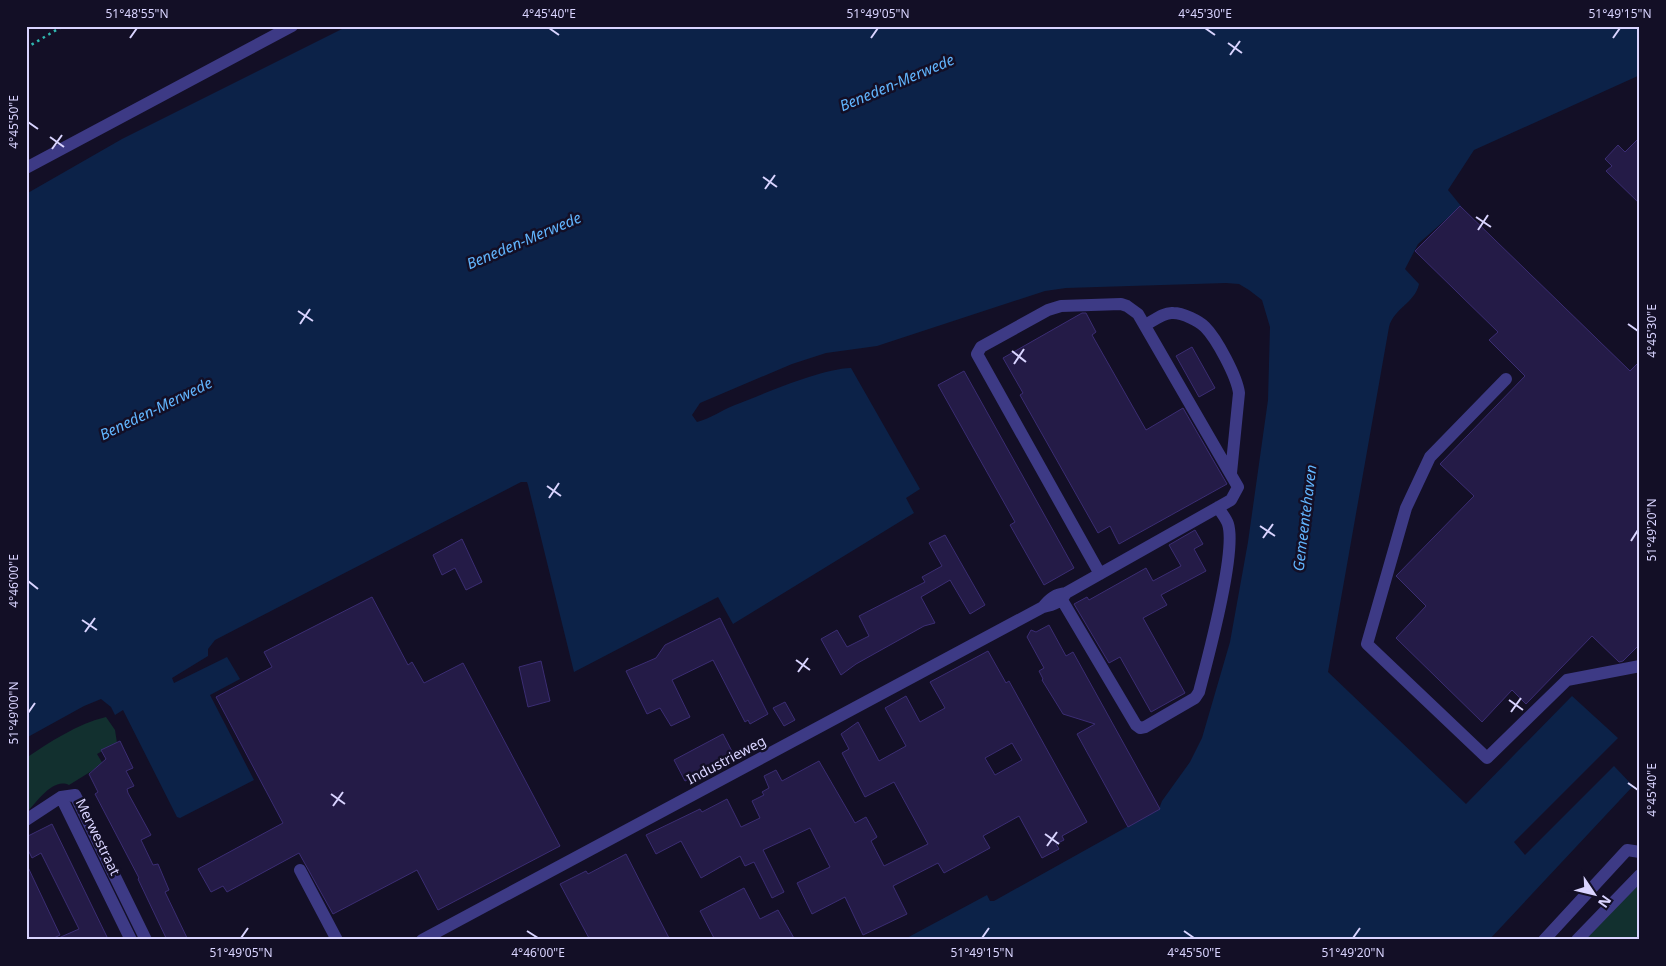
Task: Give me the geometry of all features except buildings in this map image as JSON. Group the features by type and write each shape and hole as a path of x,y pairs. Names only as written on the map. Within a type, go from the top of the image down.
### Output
{"street":[{"path":"26,168 292,26"},
{"path":"1100,574 977,354 981,347 1048,310 1061,306 1120,304 1133,309 1145,325 1231,473"},
{"path":"1145,325 1167,313 1173,313 1200,323 1209,332 1237,383 1239,393 1231,473"},
{"path":"1506,379 1430,457 1406,508 1367,644 1486,758 1567,680 1640,666"},
{"name":"Industrieweg","path":"422,940 1044,607 1052,606 1064,596 1100,574 1230,500 1237,492 1237,483 1231,473"},
{"path":"1064,596 1136,725 1140,728 1145,727 1195,698 1199,692 1213,639 1230,543 1228,524 1218,507"},
{"name":"Merwestraat","path":"131,940 61,797 75,795 146,940"},
{"path":"26,820 61,797"},
{"path":"1544,940 1627,850 1640,852"},
{"path":"300,870 337,940"},
{"path":"1577,940 1640,875"}],"path":[{"path":"26,48 63,26"}],"green space":[{"path":"106,717 115,730 117,743 97,754 103,764 69,785 63,783 51,787 26,813 26,758 74,729"},
{"path":"1640,883 1640,937 1637,940 1585,940"}],"water":[{"path":"348,26 1640,26 1640,75 1474,150 1448,190 1461,206 1418,244 1405,269 1419,284 1417,291 1395,315 1389,327 1328,672 1466,804 1572,696 1618,738 1514,842 1525,855 1614,766 1633,786 1489,940 903,940 987,895 990,901 994,901 1159,809 1162,801 1190,762 1202,738 1230,642 1248,542 1268,400 1270,327 1262,300 1239,284 1226,283 1066,288 1045,291 877,346 826,353 792,364 700,403 692,415 697,422 793,382 838,369 851,368 920,489 906,498 914,513 733,624 718,597 574,672 528,485 527,482 521,482 215,640 208,649 208,656 172,678 174,683 227,657 240,679 210,695 254,780 180,818 177,817 123,710 115,715 111,707 101,699 84,706 26,738 26,194 122,139"}],"water label":[{"name":"Beneden-Merwede","path":"897,83"},
{"name":"Beneden-Merwede","path":"524,241"},
{"name":"Beneden-Merwede","path":"156,409"},
{"name":"Gemeentehaven","path":"1305,518"}]}
